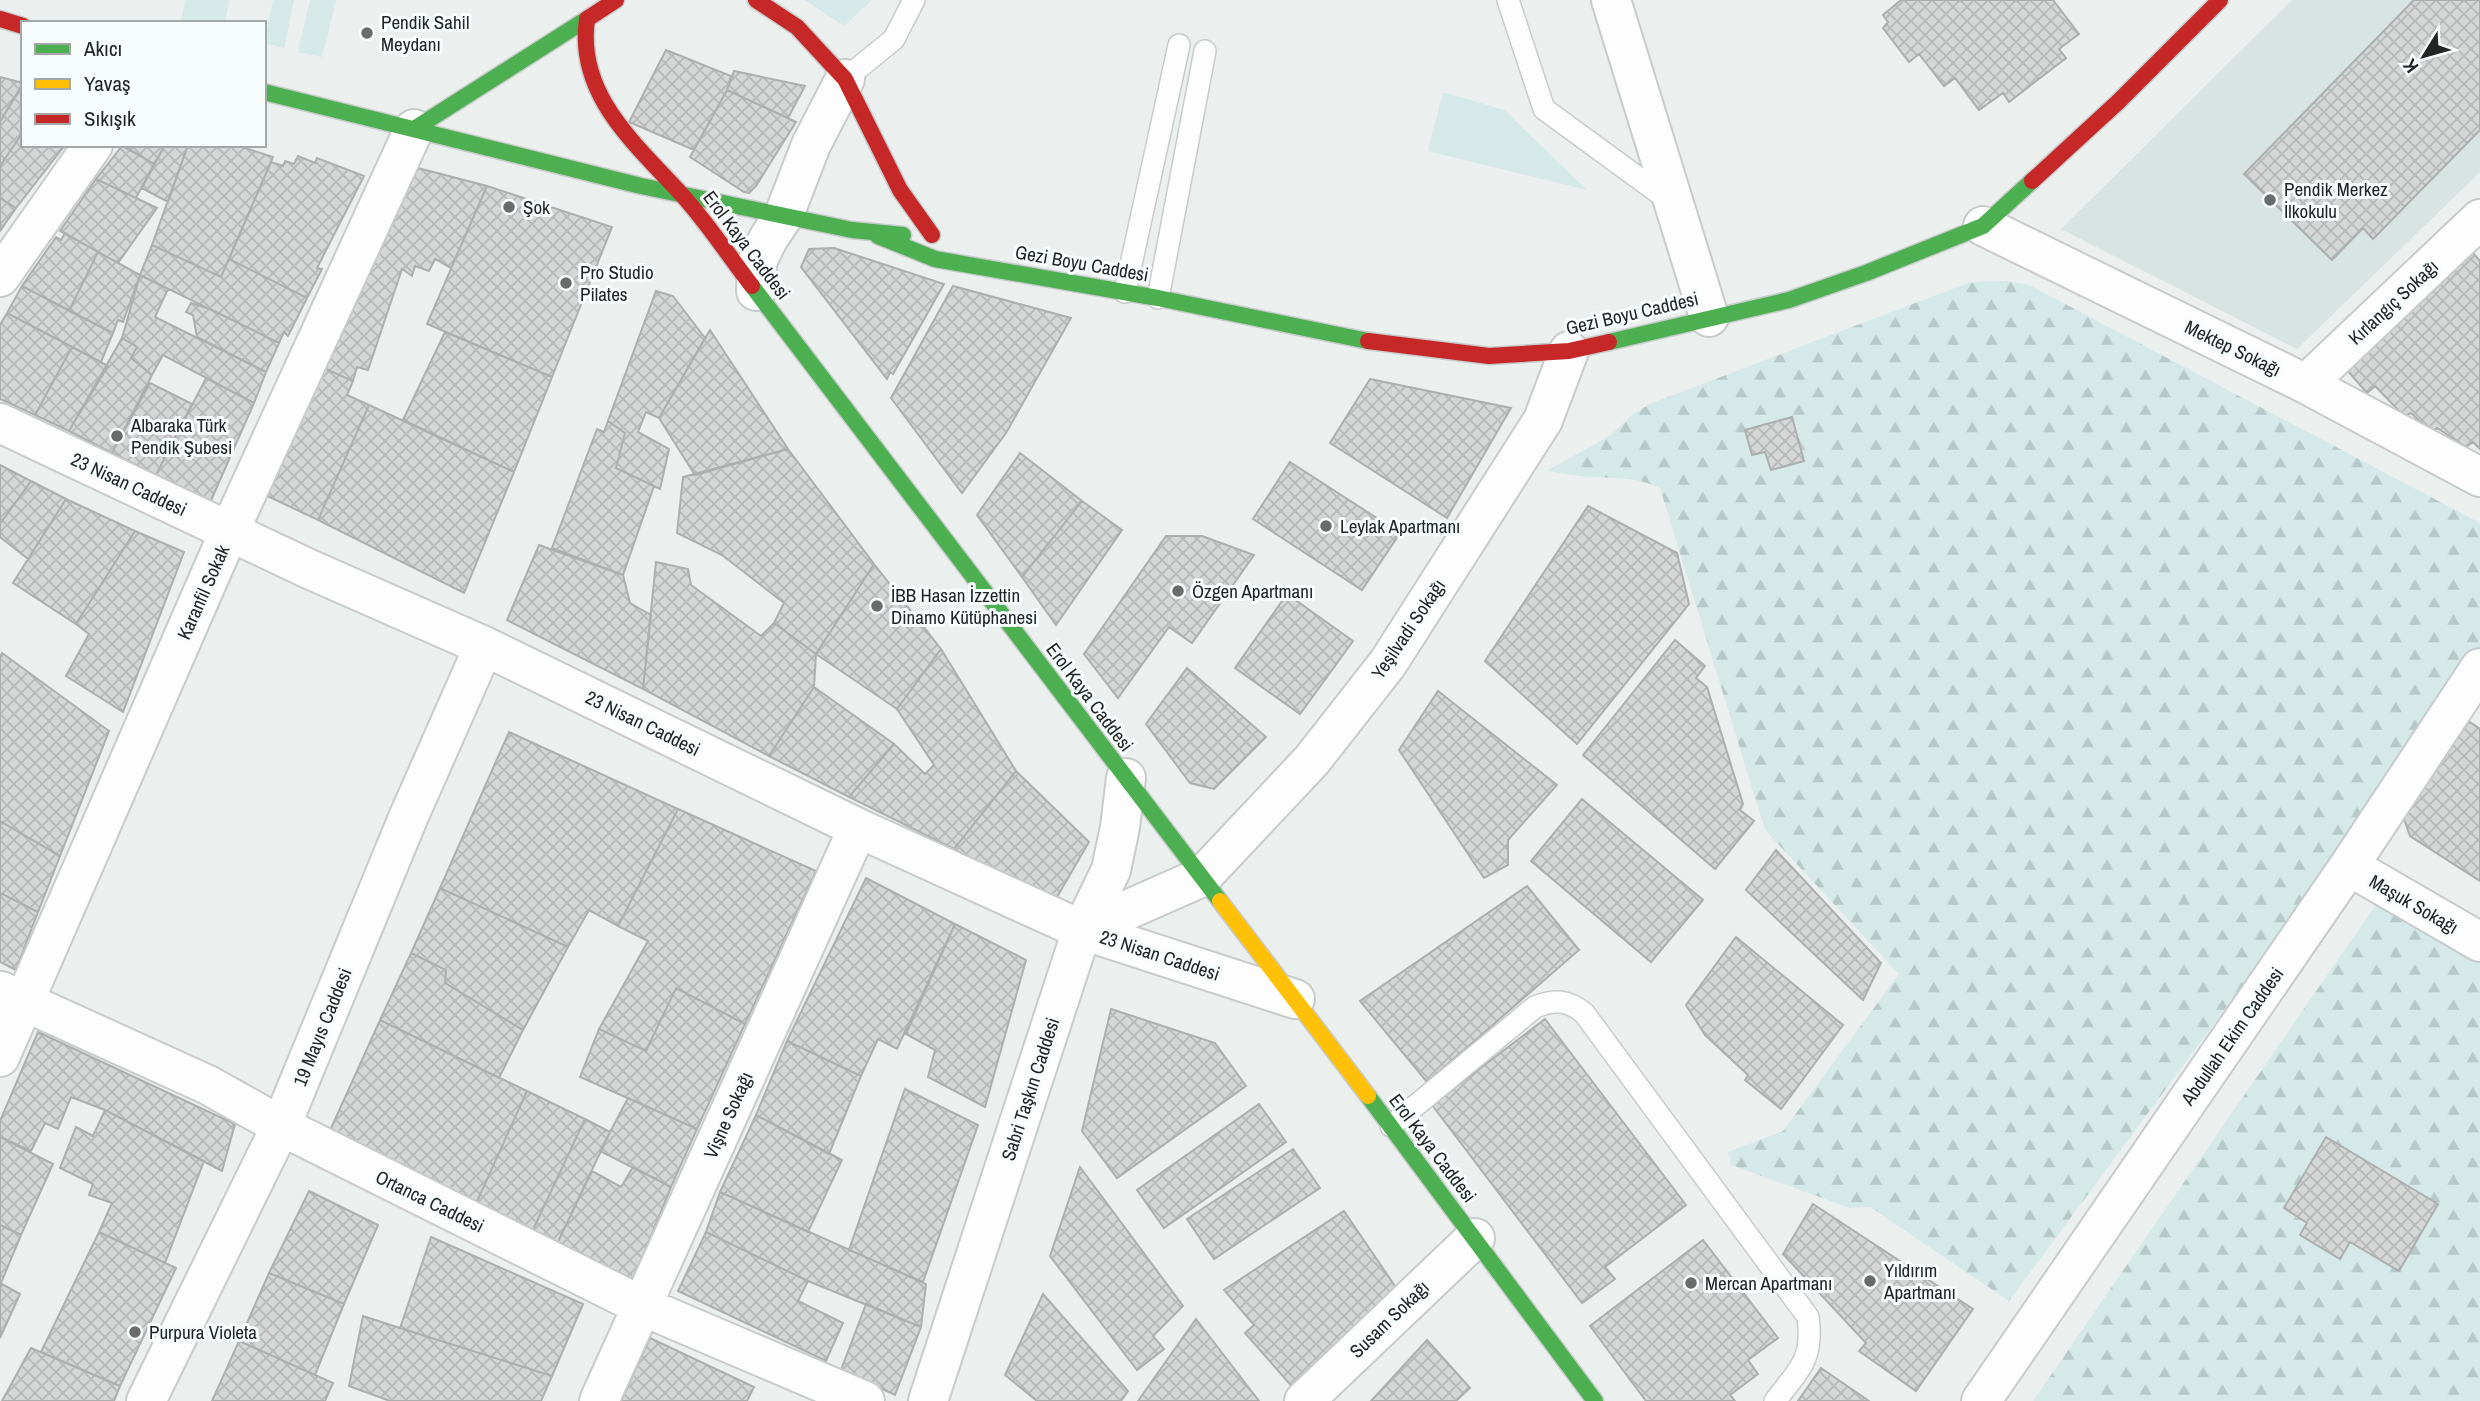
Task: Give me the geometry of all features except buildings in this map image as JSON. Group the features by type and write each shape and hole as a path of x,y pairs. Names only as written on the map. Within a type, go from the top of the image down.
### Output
{"main road":[{"path":"414,129 616,0"},
{"path":"756,0 797,27 845,79 900,190 932,235"},
{"name":"Gezi Boyu Caddesi","path":"878,236 935,259 1144,281 1363,340 1489,356 1559,351 1789,300 1891,264 1983,226 2118,102 2220,0"},
{"path":"0,19 21,25"},
{"path":"587,19 585,45 589,65 605,104 641,155 684,197 878,236 932,235 951,238"},
{"name":"Erol Kaya Caddesi","path":"266,92 684,197 1295,999 1595,1401"},
{"path":"1504,339 1559,351"}],"street":[{"path":"1611,0 1709,317"},
{"path":"756,291 757,262 784,215 811,145 845,79"},
{"name":"Karanfil Sokak","path":"0,1057 12,995 414,129"},
{"path":"0,277 92,147"},
{"name":"Kırlangıç Sokağı","path":"2306,384 2480,219"},
{"name":"Mektep Sokağı","path":"1983,226 2306,384 2480,477"},
{"name":"Yeşilvadi Sokağı","path":"1202,877 1312,760 1388,663 1542,420 1559,351"},
{"name":"23 Nisan Caddesi","path":"0,423 229,532 484,646 858,828 1082,930 1295,999"},
{"name":"19 Mayıs Caddesi","path":"146,1401 281,1126 402,831 484,646"},
{"name":"Abdullah Ekim Caddesi","path":"1981,1401 2349,866 2480,668"},
{"name":"Sabri Taşkın Caddesi","path":"928,1401 1082,930 1111,870 1126,778"},
{"name":"Vişne Sokağı","path":"599,1401 858,828"},
{"name":"Maşuk Sokağı","path":"2349,866 2480,942"},
{"path":"1082,930 1202,877"},
{"name":"Ortanca Caddesi","path":"12,995 208,1085 281,1126 642,1306 865,1401"},
{"name":"Susam Sokağı","path":"1304,1401 1475,1238"}],"lane":[{"path":"845,79 894,39 914,0"},
{"path":"1508,0 1544,109 1674,204"},
{"path":"1144,281 1179,45"},
{"path":"1144,281 1205,51"},
{"path":"1391,1126 1535,1007 1556,1001 1576,1006 1584,1013 1808,1317 1811,1336 1805,1362 1775,1401"}],"shaded area":[{"name":"Pendik Merkez İlkokulu","path":"2292,0 2480,0 2480,172 2297,349 2061,229"}],"green space":[{"path":"185,0 229,0 225,21 181,21"},
{"path":"273,0 294,0 284,48 266,44"},
{"path":"310,0 336,0 322,57 298,52"},
{"path":"805,0 872,0 844,26"},
{"path":"1443,92 1504,110 1587,190 1428,151"},
{"path":"2008,281 2031,286 2480,523 2480,646 2239,990 2009,1301 1870,1207 1850,1208 1731,1165 1728,1152 1783,1131 1899,974 1765,830 1660,488 1634,480 1547,471 1611,435 1634,413 1652,403 1968,283"},
{"path":"2377,903 2480,961 2480,1401 2033,1401"}],"traffic: fast":[{"path":"414,129 587,19"},
{"path":"266,92 641,186 852,230 903,235"},
{"path":"1609,342 1789,300 1866,273 1983,226 2032,181"},
{"path":"878,236 935,259 1158,298 1368,341"},
{"path":"752,286 1220,901"},
{"path":"1368,1096 1595,1401"}],"traffic: slow":[{"path":"1220,901 1368,1096"}],"traffic: jam":[{"path":"587,19 616,0"},
{"path":"756,0 797,27 845,79 900,190 932,235"},
{"path":"2032,181 2118,102 2220,0"},
{"path":"0,19 21,25"},
{"path":"587,19 586,47 591,72 600,95 630,138 692,207 752,286"},
{"path":"1368,341 1489,356 1569,351 1609,342"}],"place":[{"name":"Pendik Sahil Meydanı","path":"367,33"},
{"name":"Pendik Merkez İlkokulu","path":"2270,200"},
{"name":"Şok","path":"509,207"},
{"name":"Pro Studio Pilates","path":"566,283"},
{"name":"Albaraka Türk Pendik Şubesi","path":"117,436"},
{"name":"Leylak Apartmanı","path":"1326,526"},
{"name":"Özgen Apartmanı","path":"1178,591"},
{"name":"İBB Hasan İzzettin Dinamo Kütüphanesi","path":"877,606"},
{"name":"Yıldırım Apartmanı","path":"1870,1281"},
{"name":"Mercan Apartmanı","path":"1691,1283"},
{"name":"Purpura Violeta","path":"135,1332"}]}
